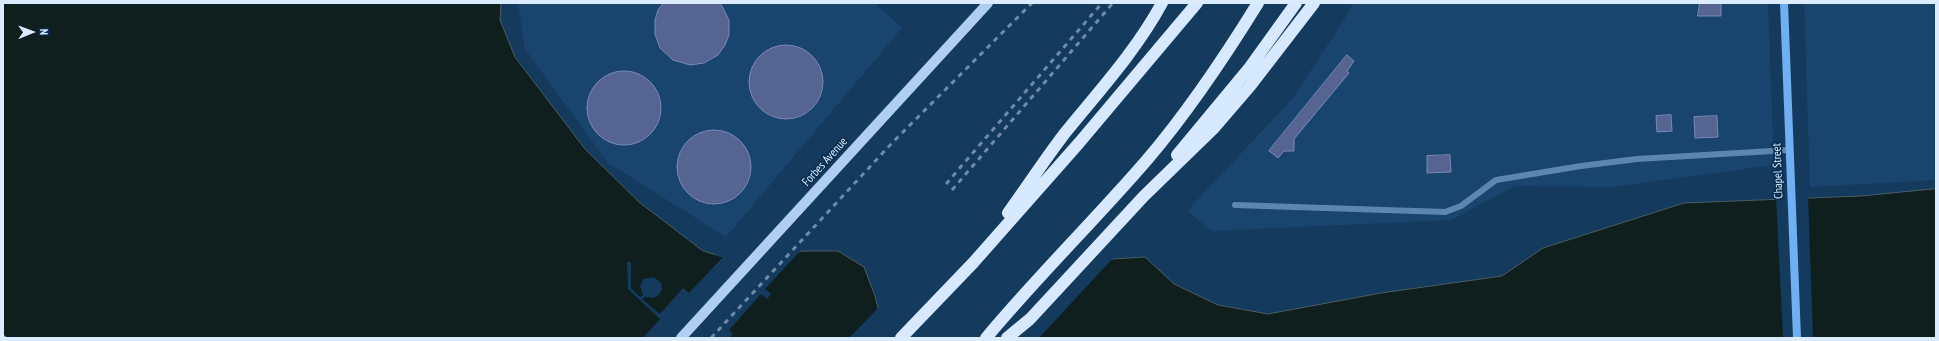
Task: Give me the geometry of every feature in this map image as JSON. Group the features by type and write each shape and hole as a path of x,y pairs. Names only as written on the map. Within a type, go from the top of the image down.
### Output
{"highway":[{"path":"973,263 1065,134 1120,67 1162,3"},
{"path":"901,338 973,263 1079,144 1197,3"},
{"path":"986,338 1015,304 1114,197 1173,127 1212,76 1258,3"},
{"path":"1144,196 1250,67 1296,3"},
{"path":"1007,338 1030,319 1144,196 1217,124 1250,86 1314,3"}],"main road":[{"name":"Forbes Avenue","path":"681,338 988,3"},
{"name":"Chapel Street","path":"1784,3 1797,338"}],"lane":[{"path":"1235,204 1445,212 1461,206 1496,180 1637,159 1789,150"}],"shaded area":[{"path":"3,3 501,3 500,20 515,57 585,149 639,202 703,251 751,265 802,251 838,251 864,267 875,296 881,320 897,338 3,338"},
{"path":"518,3 875,3 902,28 726,237 608,163 525,49"},
{"path":"1353,3 1768,3 1774,165 1613,187 1515,186 1451,220 1212,231 1187,211 1292,99 1342,23"},
{"path":"1804,3 1936,3 1936,180 1810,187"},
{"path":"1936,189 1936,338 962,338 1096,260 1145,257 1174,284 1218,305 1268,314 1381,293 1502,276 1543,248 1684,203 1861,196"}],"pier":[{"path":"1808,196 1813,338 1783,338 1776,197"},
{"path":"802,249 765,289 771,294 767,299 761,294 729,330 733,334 729,338 643,338 660,319 628,289 627,263 629,261 631,263 631,288 640,297 643,295 640,286 643,279 654,277 661,283 662,289 659,295 653,298 645,297 642,299 660,314 683,288 689,293 723,257 719,257 714,253 751,263"},
{"path":"1114,257 1039,338 960,338 1095,259"},
{"path":"880,306 883,319 899,338 849,338"}],"building":[{"path":"664,3 720,3 729,20 729,35 725,45 718,55 704,63 690,65 673,60 660,48 655,34 655,20 658,10"},
{"path":"1700,3 1721,3 1721,16 1698,16"},
{"path":"786,45 807,51 817,61 823,82 817,103 807,113 786,119 765,113 755,103 749,82 755,61 765,51"},
{"path":"1347,55 1354,61 1347,71 1349,73 1294,139 1294,151 1284,151 1278,158 1269,151"},
{"path":"624,71 645,77 655,87 661,108 655,129 645,139 624,145 603,139 593,129 587,108 593,87 603,77"},
{"path":"1671,115 1672,131 1657,132 1656,116"},
{"path":"1717,116 1718,137 1695,138 1694,117"},
{"path":"714,130 735,136 745,146 751,167 745,188 735,198 714,204 693,198 683,188 677,167 683,146 693,136"},
{"path":"1450,155 1451,172 1427,173 1427,156"}],"railway":[{"path":"711,338 892,143 1032,3"},
{"path":"946,184 1102,3"},
{"path":"952,190 1113,3"}]}
